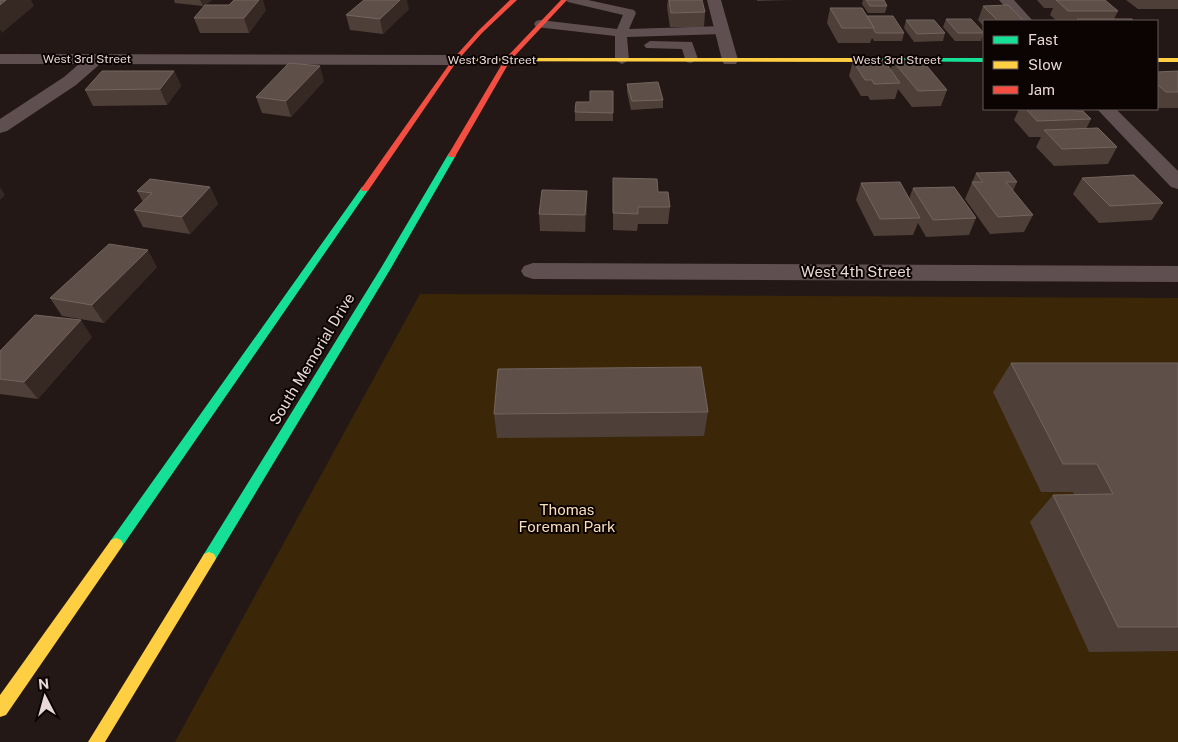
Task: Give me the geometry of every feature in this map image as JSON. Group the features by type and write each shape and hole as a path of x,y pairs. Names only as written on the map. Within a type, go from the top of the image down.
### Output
{"main road":[{"path":"0,709 455,60 480,32 514,0"},
{"name":"South Memorial Drive","path":"96,742 386,268 507,60 564,0"},
{"name":"West 3rd Street","path":"455,60 983,60"},
{"path":"1158,60 1178,60"}],"street":[{"path":"714,0 730,60"},
{"path":"1006,0 1024,20"},
{"name":"West 3rd Street","path":"0,59 455,60"},
{"path":"0,126 70,81 96,59"},
{"path":"1107,110 1178,183"},
{"name":"West 4th Street","path":"533,272 1178,274"}],"lane":[{"path":"572,0 630,13 649,25 723,30"},
{"path":"622,60 628,42 630,13"},
{"path":"540,24 628,42 688,45 691,59"},
{"path":"628,42 649,25"}],"green space":[{"name":"Thomas Foreman Park","path":"420,294 1178,298 1178,742 175,742"}],"building":[{"path":"234,0 259,0 244,18 194,18 205,5 229,5"},
{"path":"364,0 400,0 380,19 346,15"},
{"path":"669,0 702,0 705,12 671,13"},
{"path":"866,0 884,0 887,6 870,6"},
{"path":"1056,0 1105,0 1118,11 1068,11"},
{"path":"1008,5 1023,20 997,20 983,6"},
{"path":"830,8 862,8 874,28 842,28"},
{"path":"867,16 893,16 904,33 876,33"},
{"path":"946,19 971,19 983,32 983,33 958,33"},
{"path":"1077,19 1133,20 1078,20"},
{"path":"906,20 934,20 945,33 917,34"},
{"path":"921,59 947,90 918,91 893,61"},
{"path":"884,60 900,83 874,84 872,80 865,80 853,61"},
{"path":"289,63 320,66 286,101 256,97"},
{"path":"102,71 174,71 160,89 85,90"},
{"path":"1178,71 1178,92 1166,92 1158,85 1158,72"},
{"path":"658,82 663,100 632,101 627,84"},
{"path":"590,91 613,91 613,113 575,112 576,102 590,102"},
{"path":"1027,110 1083,111 1091,119 1037,121"},
{"path":"1098,128 1117,147 1062,149 1044,130"},
{"path":"1009,172 1017,182 1006,182 1033,215 998,217 972,182 983,182 976,173"},
{"path":"1134,175 1163,203 1110,206 1082,178"},
{"path":"613,178 657,179 658,192 668,192 670,207 638,207 638,214 613,213"},
{"path":"150,179 210,187 182,217 134,210 152,193 137,191"},
{"path":"900,182 920,218 880,219 861,183"},
{"path":"954,187 976,218 933,220 913,188"},
{"path":"542,190 587,191 585,215 539,214"},
{"path":"109,244 148,250 92,305 50,298"},
{"path":"35,315 81,320 24,382 0,379 0,351"},
{"path":"1011,363 1178,363 1178,627 1118,627 1053,495 1113,494 1097,464 1063,464"},
{"path":"701,367 708,412 494,414 498,369"}],"traffic: fast":[{"path":"880,60 983,60"},
{"path":"209,558 386,268 452,155"},
{"path":"116,544 365,189"}],"traffic: slow":[{"path":"455,60 880,60"},
{"path":"1158,60 1178,60"},
{"path":"0,709 116,544"},
{"path":"96,742 209,558"}],"traffic: jam":[{"path":"365,189 455,60 480,32 514,0"},
{"path":"452,155 507,60 564,0"}]}
